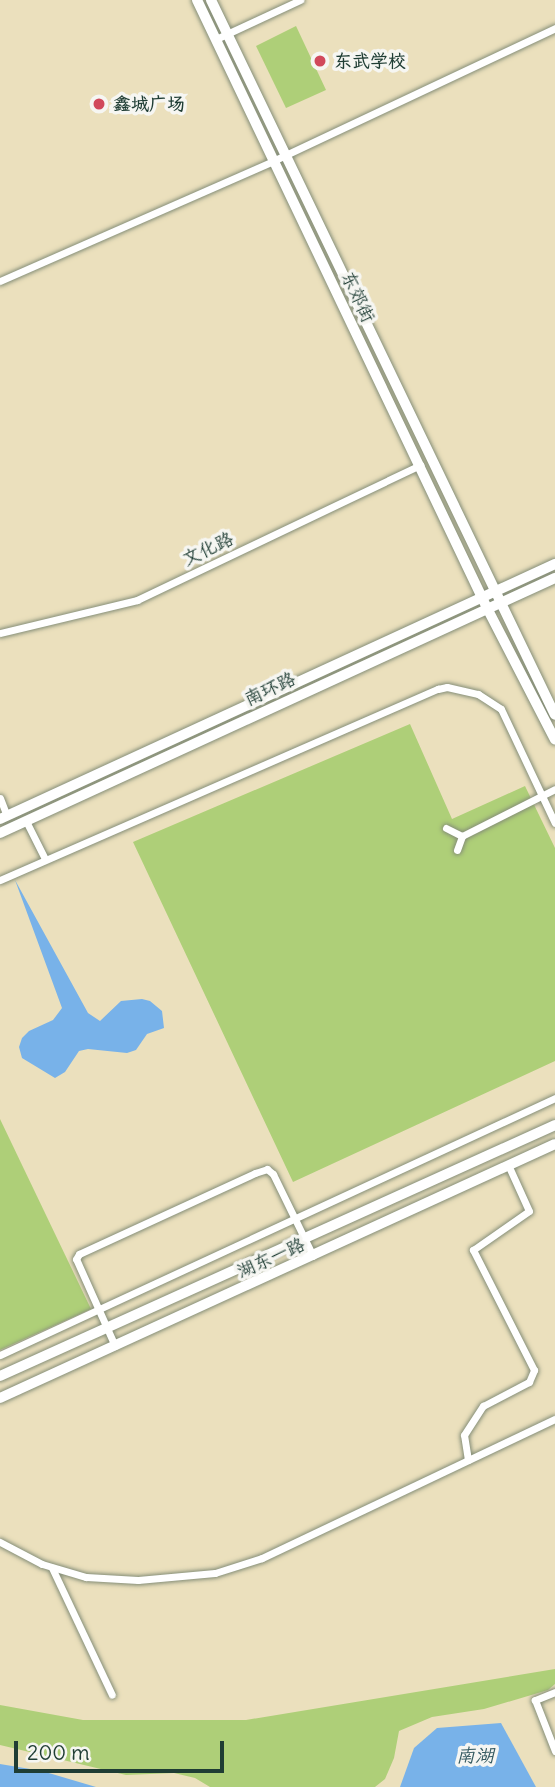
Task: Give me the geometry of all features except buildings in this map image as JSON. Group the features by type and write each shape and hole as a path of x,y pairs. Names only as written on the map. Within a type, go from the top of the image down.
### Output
{"highway":[{"name":"南环路","path":"4,817 555,564"},
{"name":"南环路","path":"0,834 555,578"}],"main road":[{"name":"东郊街","path":"197,0 280,157 555,715"},
{"name":"东郊街","path":"211,0 420,466 487,608 555,740"},
{"name":"湖东一路","path":"0,1376 555,1125"},
{"name":"湖东一路","path":"0,1398 555,1144"}],"street":[{"path":"216,39 300,0"},
{"path":"0,281 280,157 555,28"},
{"name":"文化路","path":"0,634 137,600 420,466"},
{"path":"0,880 438,689 463,689 490,700 501,709 555,823"},
{"path":"457,850 462,836 555,789"},
{"path":"0,798 4,817"},
{"path":"26,821 45,859"},
{"path":"446,828 462,836"},
{"path":"0,1355 555,1098"},
{"path":"468,1460 464,1436 483,1406 529,1382 534,1370 473,1250 529,1212 509,1167"},
{"path":"116,1346 76,1259 79,1254 243,1178 267,1169 273,1174 313,1256"},
{"path":"0,1542 52,1568 113,1580 168,1579 215,1573 262,1558 555,1419"},
{"path":"52,1568 112,1695"},
{"path":"555,1692 535,1700 555,1751"}],"green space":[{"path":"296,26 326,90 286,108 256,46"},
{"path":"410,724 452,819 525,786 555,848 555,1061 293,1182 133,842"},
{"path":"0,1119 91,1309 0,1350"},
{"path":"555,1669 555,1684 548,1690 484,1709 432,1717 399,1731 394,1758 385,1779 375,1787 210,1787 195,1778 174,1773 126,1775 0,1745 0,1705 83,1720 246,1720"}],"water":[{"path":"15,880 88,1013 100,1021 121,1001 142,999 150,1001 162,1011 164,1028 147,1034 136,1050 127,1053 88,1049 79,1051 65,1072 55,1078 22,1058 19,1047 22,1038 29,1031 53,1020 62,1008"},
{"name":"南湖","path":"501,1723 536,1787 400,1787 414,1748 437,1728"},
{"path":"0,1764 42,1771 96,1787 0,1787"}],"place":[{"name":"东武学校","path":"320,61"},
{"name":"鑫城广场","path":"99,104"}]}
